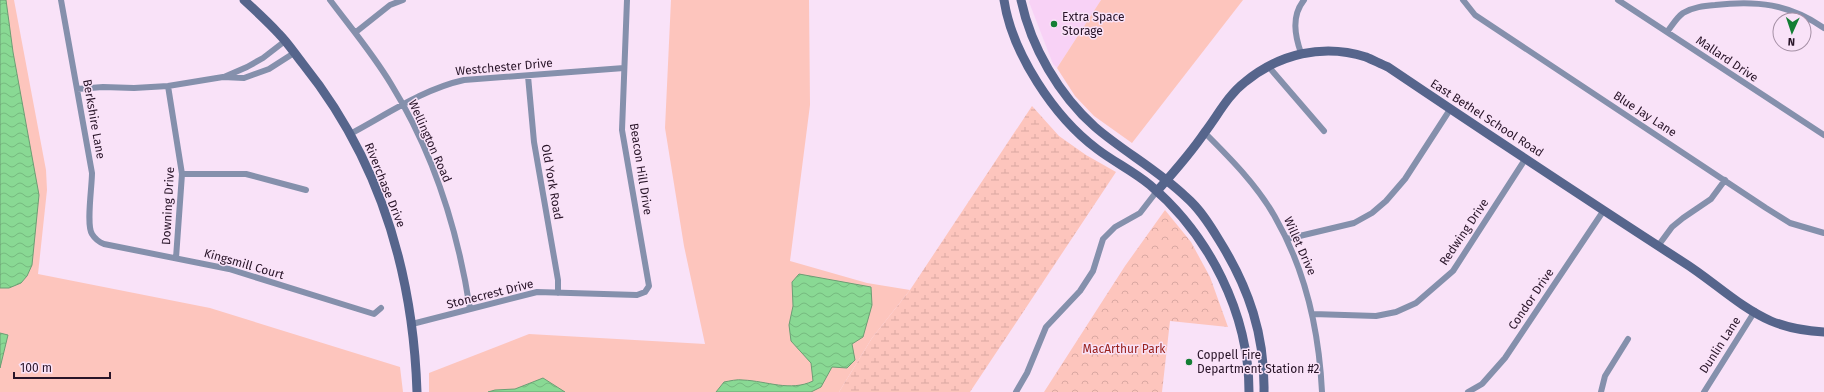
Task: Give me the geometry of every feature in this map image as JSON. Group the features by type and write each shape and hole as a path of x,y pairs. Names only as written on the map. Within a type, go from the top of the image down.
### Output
{"street":[{"name":"Berkshire Lane","path":"61,0 92,173 89,225 91,234 97,241"},
{"name":"Riverchase Drive","path":"244,0 285,42 335,108 374,182 388,221 405,279 412,324 417,392"},
{"name":"Wellington Road","path":"330,0 356,32 392,84 423,147 443,196 458,246 470,309"},
{"path":"356,32 390,5 403,0"},
{"name":"Beacon Hill Drive","path":"627,0 622,130 649,286 645,292"},
{"path":"1004,0 1006,12 1031,73 1061,115 1097,150 1137,175 1157,192 1190,226 1215,265 1227,290 1243,342 1248,371 1249,392"},
{"path":"1021,0 1026,20 1044,60 1069,99 1095,127 1167,180 1187,198 1206,219 1243,283 1254,310 1264,371 1264,392"},
{"path":"1301,53 1295,36 1295,20 1304,0"},
{"name":"Blue Jay Lane","path":"1463,0 1475,15 1790,223 1824,233"},
{"name":"Mallard Drive","path":"1618,0 1824,135"},
{"path":"1667,32 1678,18 1694,8 1748,2 1768,4 1789,9 1810,18 1824,28"},
{"path":"223,77 247,67 285,42"},
{"name":"East Bethel School Road","path":"1157,192 1205,133 1232,94 1244,82 1268,66 1301,53 1322,51 1365,57 1388,67 1770,320 1785,326 1824,332"},
{"path":"77,89 168,86 223,77 244,78 256,75 294,53"},
{"path":"1268,66 1324,131"},
{"name":"Westchester Drive","path":"350,134 403,105 449,83 464,80 624,68"},
{"name":"Old York Road","path":"528,76 534,142 558,280 558,292"},
{"name":"Downing Drive","path":"168,86 182,174 176,258"},
{"path":"1287,238 1354,223 1372,213 1386,201 1405,179 1451,108"},
{"name":"Willet Drive","path":"1205,133 1232,160 1252,184 1275,216 1287,238 1304,280 1313,314 1320,357 1322,392"},
{"name":"Redwing Drive","path":"1313,314 1376,316 1396,312 1416,303 1453,271 1526,158"},
{"path":"182,174 246,174 306,190"},
{"path":"1658,246 1672,227 1711,199 1725,180"},
{"path":"1016,392 1027,373 1046,327 1060,310 1080,291 1093,271 1103,239 1115,228 1140,213 1157,192"},
{"name":"Condor Drive","path":"1468,392 1475,391 1505,358 1604,210"},
{"name":"Kingsmill Court","path":"97,241 104,244 229,269 374,314 381,308"},
{"name":"Stonecrest Drive","path":"412,324 537,292 637,295 645,292"},
{"name":"Dunlin Lane","path":"1704,392 1755,311"},
{"path":"1601,392 1605,376 1628,339"}],"shaded area":[{"path":"1030,0 1101,0 1057,68 1053,64 1029,2"}],"green space":[{"path":"0,0 14,0 46,170 47,190 38,274 210,308 400,367 403,392 0,392"},
{"path":"671,0 809,0 810,105 790,261 867,283 910,290 872,338 839,392 429,392 429,373 529,334 705,344 684,246 665,128"},
{"path":"1101,0 1243,0 1132,143 1094,116 1075,96 1057,68"},
{"path":"1032,106 1059,136 1086,155 1116,172 970,392 839,392 872,338 910,290"},
{"name":"MacArthur Park","path":"1165,210 1191,242 1210,277 1228,327 1170,321 1162,392 1044,392 1125,266"}],"water":[{"path":"0,0 6,0 13,52 39,195 32,265 27,276 21,283 9,288 0,288"},
{"path":"799,274 871,287 872,305 863,337 852,344 855,360 847,368 832,367 821,387 811,392 716,392 724,382 736,380 787,386 796,386 813,381 811,363 791,341 789,325 793,306 792,282"},
{"path":"0,333 8,335 0,368"},
{"path":"543,378 565,392 488,392 495,390 515,389"}],"place":[{"name":"Extra Space Storage","path":"1054,24"},
{"name":"Coppell Fire Department Station #2","path":"1189,362"}]}
